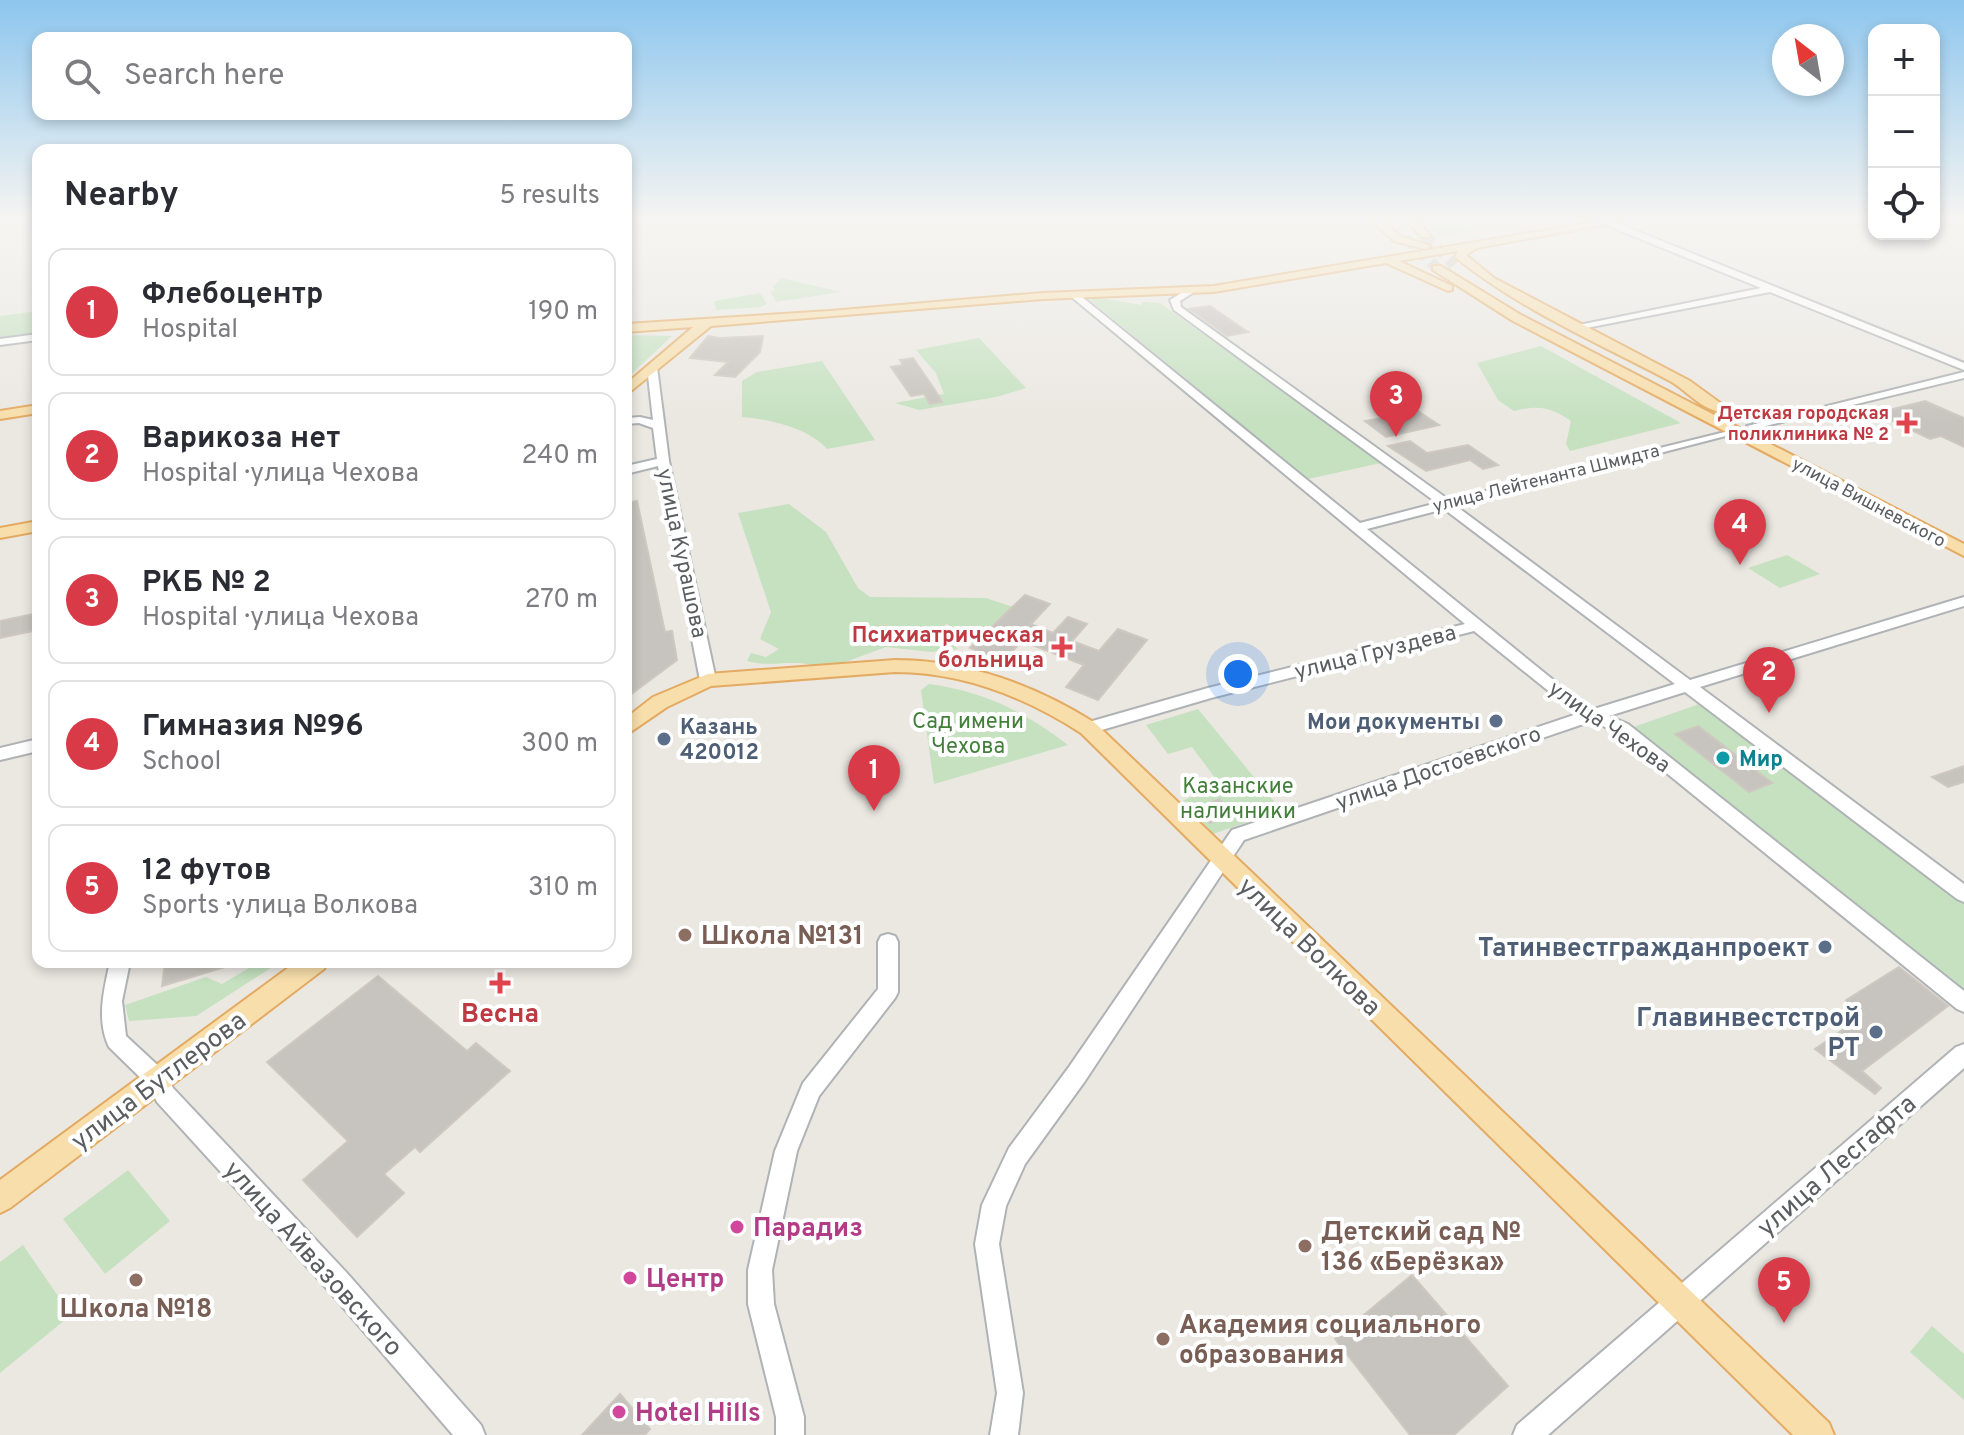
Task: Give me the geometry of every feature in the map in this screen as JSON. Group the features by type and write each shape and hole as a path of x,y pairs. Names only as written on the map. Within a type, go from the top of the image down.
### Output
{"main road":[{"path":"632,385 709,320 1079,288"},
{"path":"632,325 1073,294 1215,288"},
{"path":"1448,288 1587,362 1683,405"},
{"name":"улица Вишневского","path":"1467,288 1490,303 1964,551"},
{"name":"улица Вишневского","path":"1490,288 1528,312 1964,537"},
{"path":"1505,288 1685,384 1718,408"},
{"path":"0,413 32,408"},
{"path":"0,533 32,527"},
{"name":"улица Волкова","path":"708,680 895,666 952,669 1018,691 1088,728 1817,1435"},
{"path":"632,723 660,702 708,680"},
{"name":"улица Бутлерова","path":"0,1198 307,968"}],"street":[{"path":"1579,328 1770,289 1964,367"},
{"path":"1192,290 1175,300 1177,308 1446,504 1964,894"},
{"name":"улица Чехова","path":"1073,294 1577,708 1622,728 1964,1003"},
{"path":"0,342 32,338"},
{"name":"улица Курашова","path":"652,367 663,461 708,680"},
{"path":"1753,426 1964,375"},
{"path":"632,421 659,426"},
{"name":"улица Лейтенанта Шмидта","path":"1359,527 1733,431"},
{"path":"632,469 663,461"},
{"name":"улица Достоевского","path":"1004,1435 1010,1393 987,1244 994,1205 1017,1156 1077,1074 1238,835 1595,715 1964,601"},
{"name":"улица Груздева","path":"1088,728 1208,693 1478,625"},
{"path":"0,754 32,746"},
{"path":"790,1435 790,1417 761,1304 760,1270 786,1151 811,1090 888,992 888,942"},
{"name":"улица Айвазовского","path":"119,968 112,1001 116,1040 158,1080 165,1095 337,1281 471,1435"},
{"name":"улица Лесгафта","path":"1527,1435 1964,1054"}],"green space":[{"path":"774,288 824,288 841,292 776,302 770,291 775,290"},
{"path":"760,293 767,304 761,307 716,310 714,301"},
{"path":"1095,297 1141,305 1143,302 1160,303 1381,463 1308,479 1090,300"},
{"path":"32,312 32,335 0,339 0,316"},
{"path":"632,335 672,336 632,373"},
{"path":"979,338 1026,388 996,397 919,410 895,403 944,394 936,373 916,350"},
{"path":"1541,346 1681,423 1570,451 1566,444 1571,421 1544,408 1514,411 1498,400 1477,363"},
{"path":"822,361 875,440 827,449 799,430 776,422 742,417 742,381 757,372"},
{"path":"789,504 826,532 858,588 870,597 986,598 1013,607 974,645 947,624 936,630 958,649 931,652 886,647 824,670 805,664 747,661 751,653 766,657 779,649 760,639 771,612 738,513"},
{"path":"1787,555 1820,574 1780,588 1748,568"},
{"name":"Сад имени Чехова","path":"929,684 967,692 1003,705 1068,745 934,784 921,690"},
{"path":"1702,703 1964,901 1964,997 1628,729"},
{"name":"Казанские наличники","path":"1198,709 1281,810 1213,834 1183,801 1218,782 1192,747 1168,754 1146,725"},
{"path":"249,968 271,968 196,1016 129,1021 125,1005 206,977 222,984"},
{"path":"128,1170 170,1221 105,1274 63,1219"},
{"path":"23,1245 71,1315 0,1373 0,1262"},
{"path":"1932,1326 1964,1354 1964,1400 1910,1352"}],"building":[{"path":"1210,306 1248,332 1227,336 1189,309"},
{"path":"708,336 763,336 760,352 735,377 715,375 728,362 690,358"},
{"path":"913,358 942,402 930,404 924,394 911,396 891,367 903,365 900,360"},
{"name":"Детская городская поликлиника № 2","path":"1925,401 1964,418 1964,447 1941,436 1930,439 1876,413"},
{"path":"1418,411 1439,425 1386,437 1365,421"},
{"path":"1410,441 1427,453 1468,445 1498,465 1483,469 1470,460 1426,471 1388,446"},
{"path":"637,501 665,632 672,631 677,660 632,694 632,502"},
{"name":"Психиатрическая больница","path":"1025,595 1050,604 1031,624 1053,633 1068,617 1087,624 1072,641 1099,651 1118,629 1147,640 1098,700 1066,687 1084,665 1022,641 1003,661 970,648"},
{"path":"32,614 32,631 0,638 0,621"},
{"name":"Мир","path":"1698,726 1772,783 1749,792 1675,734"},
{"path":"1964,766 1964,782 1948,787 1932,777"},
{"path":"1219,799 1232,812 1210,823 1197,810"},
{"name":"Главинвестстрой РТ","path":"1899,967 1948,1006 1862,1071 1881,1088 1875,1094 1815,1049 1864,1015 1846,1000"},
{"path":"164,968 221,968 162,986"},
{"path":"378,976 467,1051 476,1043 510,1071 420,1152 415,1147 384,1174 404,1193 357,1237 303,1180 348,1141 267,1062"},
{"path":"1412,1275 1508,1386 1454,1435 1410,1435 1335,1339"},
{"name":"Hotel Hills","path":"620,1394 650,1429 645,1435 582,1435"}],"place":[{"name":"Детская городская поликлиника № 2","path":"1907,423"},
{"name":"РКБ № 2","path":"1396,437"},
{"name":"Гимназия №96","path":"1740,565"},
{"name":"Психиатрическая больница","path":"1062,647"},
{"name":"Варикоза нет","path":"1769,713"},
{"name":"Мои документы","path":"1496,721"},
{"name":"Казань 420012","path":"664,739"},
{"name":"Мир","path":"1723,758"},
{"name":"Флебоцентр","path":"874,811"},
{"name":"Школа №131","path":"685,935"},
{"name":"Татинвестгражданпроект","path":"1825,947"},
{"name":"Весна","path":"500,983"},
{"name":"Главинвестстрой РТ","path":"1876,1032"},
{"name":"Парадиз","path":"737,1227"},
{"name":"Детский сад № 136 «Берёзка»","path":"1305,1246"},
{"name":"Центр","path":"630,1278"},
{"name":"Школа №18","path":"136,1280"},
{"name":"12 футов","path":"1784,1323"},
{"name":"Академия социального образования","path":"1163,1339"},
{"name":"Hotel Hills","path":"619,1412"}]}
